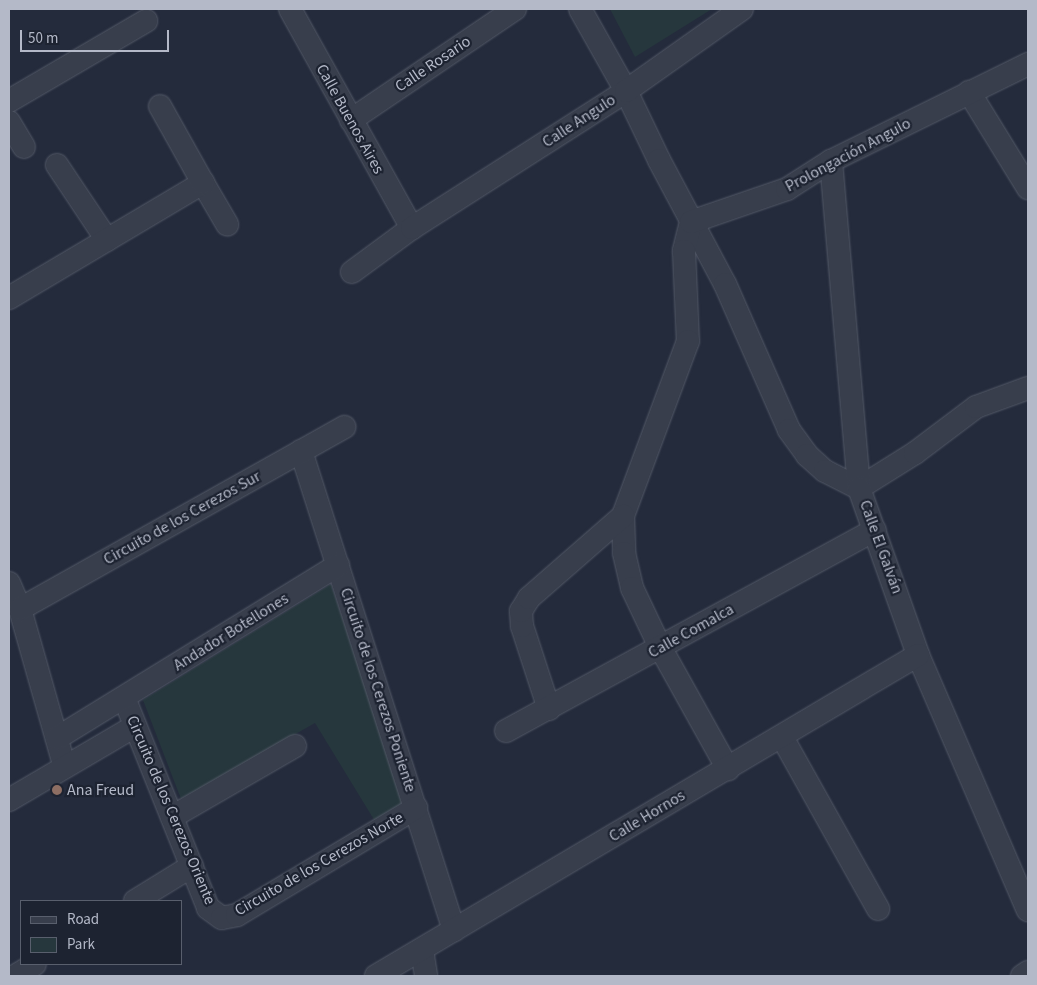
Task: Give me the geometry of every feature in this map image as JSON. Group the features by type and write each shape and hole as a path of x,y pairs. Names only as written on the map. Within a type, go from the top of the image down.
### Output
{"street":[{"name":"Calle Buenos Aires","path":"290,9 412,228"},
{"name":"Calle Rosario","path":"351,120 515,9"},
{"path":"580,9 626,90 691,222 725,284 789,430 807,455 825,471 859,488 915,453 976,408 1028,388"},
{"name":"Calle Angulo","path":"352,272 412,228 626,90 742,9"},
{"path":"9,100 146,21"},
{"name":"Prolongación Angulo","path":"691,222 787,189 831,161 1028,64"},
{"path":"969,92 1028,188"},
{"path":"160,106 227,224"},
{"path":"9,122 24,147"},
{"name":"Calle El Galván","path":"831,161 859,488 918,655 1028,910"},
{"path":"57,165 107,240"},
{"path":"10,294 107,240 203,183"},
{"path":"691,222 684,251 688,341 623,516 624,553 632,588 660,647 728,769"},
{"name":"Circuito de los Cerezos Sur","path":"20,609 344,427"},
{"name":"Circuito de los Cerezos Poniente","path":"301,451 454,930"},
{"path":"549,710 522,626 522,611 529,598 623,516"},
{"name":"Calle Comalca","path":"506,731 549,710 875,530"},
{"name":"Andador Botellones","path":"57,738 125,700 338,565"},
{"path":"9,583 20,609 64,765"},
{"name":"Calle Hornos","path":"376,976 918,655"},
{"name":"Circuito de los Cerezos Oriente","path":"125,700 208,908 222,918"},
{"path":"9,800 64,765 135,726"},
{"path":"782,737 878,910"},
{"path":"172,817 295,746"},
{"name":"Circuito de los Cerezos Norte","path":"222,918 237,915 416,808"},
{"path":"137,900 192,866"},
{"path":"422,950 426,976"},
{"path":"15,976 33,965"},
{"path":"1022,976 1028,972"}],"green space":[{"path":"610,9 712,9 635,57"},
{"path":"331,584 404,803 376,823 315,723 181,799 143,700"}],"place":[{"name":"Ana Freud","path":"57,790"}]}
